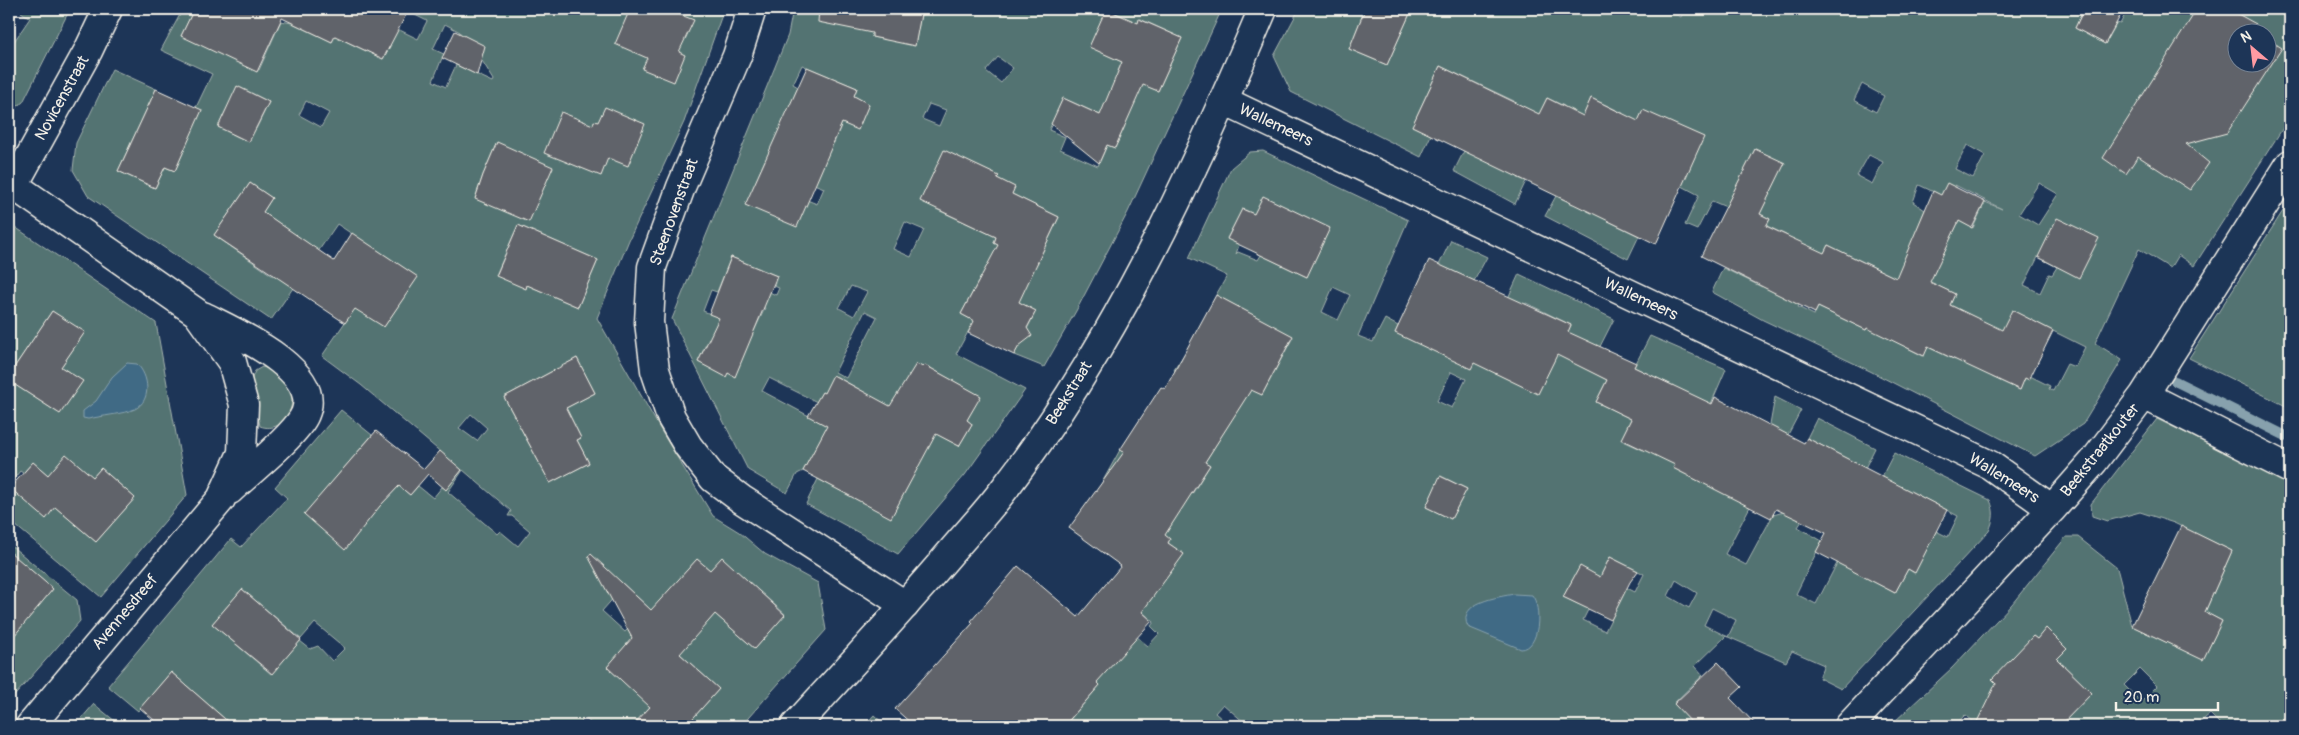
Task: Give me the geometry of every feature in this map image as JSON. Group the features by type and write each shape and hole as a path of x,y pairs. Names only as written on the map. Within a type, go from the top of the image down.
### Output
{"street":[{"name":"Novicenstraat","path":"11,184 88,51 108,9"},
{"name":"Steenovenstraat","path":"752,9 737,56 681,187 652,267 649,322 655,370 671,417 688,446 713,478 741,499 905,605"},
{"name":"Beekstraat","path":"795,726 905,605 1002,492 1070,394 1148,257 1224,101 1263,9"},
{"name":"Wallemeers","path":"1224,101 1990,465 2052,509"},
{"name":"Beekstraatkouter","path":"1849,726 2052,509 2094,461 2144,395 2290,164"},
{"name":"Avennesdreef","path":"11,184 198,312 274,354 299,377 306,394 306,413 292,432 221,499 30,726"},
{"name":"Avennesdreef","path":"198,312 232,362 244,405 242,453 221,499"},
{"path":"2144,395 2290,469"}],"green space":[{"path":"23,9 70,9 23,102 9,113 9,40 13,43 30,18 21,12"},
{"path":"183,9 194,9 181,36 212,43 259,70 281,21 292,23 332,42 347,12 350,13 352,9 365,9 363,12 418,39 427,21 403,9 724,9 684,122 629,240 597,318 663,434 713,516 739,532 765,554 818,583 826,630 741,726 686,726 719,689 668,643 634,637 607,667 630,688 653,703 639,719 647,726 594,726 585,718 577,726 233,726 171,672 138,711 108,686 231,539 241,547 287,498 275,487 341,410 372,435 305,514 380,506 399,486 410,495 418,486 433,498 442,487 446,489 462,470 361,385 322,356 356,306 384,327 417,277 337,224 271,320 88,196 73,170 76,143 112,69 156,89 118,171 155,188 165,167 175,171 186,146 179,143 212,74 161,50","holes":["445,24 460,32 448,56 433,49","351,25 391,45 383,59 343,40","442,58 481,59 494,80 493,82 456,65 446,87 433,81","241,88 269,102 256,129 252,127 246,141 218,127 225,112","306,101 329,113 321,127 299,115","497,142 490,205 475,198 483,175","250,183 272,198 263,212 300,238 273,276 214,235","518,225 598,260 578,307 527,285 526,288 496,275","577,358 595,393 566,408 581,438 577,440 589,463 550,483 504,397","471,414 487,428 477,441 459,428","463,470 511,511 508,516 512,516 530,531 518,546 500,531 497,534 448,492","722,558 785,614 755,649 715,614 703,627 667,593 697,559 710,570","619,580 648,607 625,632 602,611 617,594","242,589 301,639 315,623 345,648 332,661 318,646 310,649 300,641 271,674 212,624"]},
{"path":"793,9 825,9 872,33 872,37 915,45 922,9 1106,9 1090,47 1122,62 1117,73 1158,91 1182,38 1140,19 1138,23 1107,9 1222,9 1128,212 1044,367 1014,355 1036,311 978,282 961,314 974,321 956,354 1025,390 965,475 898,554 806,504 818,479 891,517 912,478 826,429 803,471 797,474 787,493 748,470 672,319 788,35","holes":["998,57 1013,68 1001,83 986,71","802,65 857,88 854,96 869,104 858,129 842,123 834,143 784,121 798,87 793,84","1063,98 1125,126 1115,148 1107,145 1098,166 1060,149 1065,137 1049,130","929,104 946,110 939,126 922,119","960,158 998,176 997,178 1014,187 1012,194 1059,217 1037,264 994,243 996,237 936,209","765,160 815,181 814,184 824,188 817,204 807,200 746,205","905,222 924,230 911,257 893,249","731,257 777,276 774,286 779,288 776,295 767,291 761,306 765,308 754,331 703,311 711,290 717,292","851,286 867,292 854,316 839,308","865,311 877,317 846,378 835,372","706,344 735,359 726,376 698,362","916,364 923,367 925,365 980,396 967,420 972,424 959,446 918,424","836,376 871,396 854,417 819,397 822,392 826,394","769,378 831,409 824,424 762,391"]},
{"path":"1299,9 1365,9 1349,49 1387,65 1412,9 1667,9 1681,17 1685,9 2084,9 2075,28 2105,44 2117,23 2120,24 2128,9 2290,9 2290,117 2194,266 2178,255 2170,268 2139,249 2095,343 2122,360 2083,424 2035,456 1870,371 1763,320 1712,292 1723,268 1762,287 1786,235 1767,226 1770,219 1760,214 1784,163 1755,149 1726,207 1712,201 1697,230 1685,225 1699,195 1682,186 1606,220 1639,236 1628,259 1545,216 1556,196 1573,204 1623,113 1591,98 1581,121 1562,111 1564,106 1547,98 1518,178 1526,181 1515,204 1454,171 1464,151 1514,101 1440,66 1412,126 1431,135 1421,157 1291,92 1274,56","holes":["1862,84 1884,96 1876,112 1854,100","1967,145 1985,155 1973,178 1955,169","1869,155 1883,162 1872,184 1857,176","2039,183 2058,194 2038,225 2019,214","1919,185 1934,192 1945,215 1957,188 1955,185 2002,209 1985,202 1973,228 1959,221 1946,247 1916,232 1925,210 1913,202","1828,245 1892,276 1866,330 1818,307 1814,315 1798,307","2038,257 2057,267 2052,275 2049,274 2040,293 2024,285","1934,284 1955,294 1950,305 1976,318 1955,360 1928,347 1923,356 1904,346","2023,316 2085,347 2075,367 2067,364 2053,391 2049,389 2050,386 2026,374 2020,390 1992,377"]},
{"path":"1263,151 1408,220 1358,336 1373,342 1385,319 1398,326 1395,333 1493,331 1519,274 1614,319 1588,370 1607,380 1596,402 1631,419 1621,440 1643,450 1674,386 1634,367 1650,336 1726,369 1704,420 1699,417 1673,468 1705,484 1770,425 1775,397 1801,410 1725,554 1746,565 1773,515 1784,512 1802,521 1798,527 1822,541 1796,594 1816,604 1894,453 1990,500 1993,516 1989,531 1841,689 1819,678 1824,665 1792,651 1786,662 1728,637 1736,620 1712,608 1704,625 1726,636 1695,666 1703,675 1674,703 1695,726 1245,726 1246,724 1223,704 1215,713 1230,726 1073,726 1068,722 1100,685 1057,648 1122,654 1136,636 1148,646 1159,634 1151,626 1154,622 1131,602 1184,554 1168,543 1170,539 1099,488 1120,450 1185,492 1192,494 1210,465 1205,462 1237,410 1174,370 1185,353 1262,395 1293,337 1216,295 1227,276 1189,258 1231,168 1250,152","holes":["1243,209 1254,214 1307,277 1261,255 1258,260 1238,252 1236,254 1239,245 1227,238","1333,287 1350,295 1338,320 1322,312","1526,303 1571,325 1538,393 1493,372","1451,372 1466,379 1452,408 1437,401","1441,476 1467,489 1451,519 1426,507","1904,488 1958,516 1948,537 1936,531 1914,573 1908,569 1895,593 1859,574","1610,557 1644,574 1635,592 1601,575","1580,567 1595,575 1578,604 1563,597","1676,580 1697,593 1689,608 1668,596","1600,586 1622,597 1605,631 1583,620"]},
{"path":"2290,200 2290,408 2189,358"},
{"path":"9,223 156,323 187,495 101,597 9,520 9,487 46,518 55,507 96,542 135,498 101,468 93,477 48,475 33,462 23,473 20,471 9,485 9,381 57,412 82,381 61,367 84,333 52,311 9,375"},
{"path":"1451,240 1487,257 1474,281 1439,265"},
{"path":"262,367 277,373 287,383 291,394 288,416 281,423 271,427 260,426 251,380 255,371"},
{"path":"1817,418 1875,448 1865,468 1807,438"},
{"path":"2157,419 2290,484 2290,726 2222,726 2210,714 2199,723 2202,726 2060,726 2092,693 2057,659 2067,649 2046,629 2037,639 2033,636 1993,679 2042,726 1977,726 1965,715 1954,726 1893,726 1893,723 1952,668 2012,604 2066,537 2078,537 2117,568 2132,626 2203,659 2222,621 2205,612 2232,551 2174,523 2140,512 2107,521 2092,516 2091,504","holes":["2140,669 2157,686 2141,702 2124,685"]},
{"path":"9,544 77,600 80,621 9,702 9,619 20,628 53,589 15,557 9,564"},
{"path":"94,704 121,726 75,726"},
{"path":"874,715 886,726 864,726"}],"water":[{"path":"127,363 137,364 146,381 146,394 140,405 135,409 124,412 88,419 83,418 83,411 96,401 112,377"},
{"path":"1514,594 1532,595 1537,608 1538,617 1535,635 1527,647 1521,649 1468,627 1466,619 1468,612 1473,606 1490,599"}],"building":[{"path":"194,9 409,9 383,59 335,36 332,42 282,18 257,72 181,36"},
{"path":"630,9 665,9 694,20 679,52 685,55 674,82 642,69 647,58 615,44"},
{"path":"819,9 922,9 915,46 872,37 872,33 818,22"},
{"path":"1106,9 1138,23 1139,19 1182,38 1158,91 1143,85 1115,148 1107,145 1099,163 1051,124 1063,98 1100,115 1122,62 1089,47"},
{"path":"1365,9 1412,9 1387,65 1349,49"},
{"path":"2084,9 2124,9 2105,44 2075,28"},
{"path":"2197,9 2236,9 2236,13 2252,22 2226,22 2226,72 2266,72 2227,133 2186,144 2209,163 2190,190 2138,156 2126,174 2103,158"},
{"path":"455,31 485,46 477,75 442,58"},
{"path":"2276,44 2282,48 2276,57"},
{"path":"1440,66 1539,114 1547,98 1583,116 1591,98 1638,121 1643,110 1704,137 1656,244 1412,126"},
{"path":"807,67 857,88 854,96 869,104 858,130 842,123 797,227 745,205"},
{"path":"237,86 269,102 249,142 218,127"},
{"path":"156,89 202,110 175,171 165,167 155,188 118,171"},
{"path":"605,107 645,124 628,166 608,158 601,176 544,153 561,112 593,125 594,121 598,122"},
{"path":"497,142 553,167 529,222 475,199"},
{"path":"1755,149 1785,163 1760,214 1770,219 1766,226 1824,253 1828,245 1896,278 1933,191 1941,195 1947,183 1985,202 1972,228 1959,221 1930,282 1955,294 1950,305 2002,330 2012,310 2053,331 2029,380 2025,378 2020,390 1928,347 1924,356 1818,307 1815,313 1701,256"},
{"path":"944,150 999,176 997,178 1015,187 1012,194 1059,217 1019,302 1036,311 1027,328 1032,336 1019,346 1014,355 968,333 974,321 961,314 998,245 994,243 996,237 920,201"},
{"path":"250,183 272,198 263,212 334,261 352,233 418,277 384,327 355,309 345,323 214,235"},
{"path":"1263,196 1330,228 1307,277 1227,239 1242,209 1254,214"},
{"path":"2057,218 2099,238 2079,278 2038,257"},
{"path":"518,225 598,260 578,307 527,285 526,289 496,276"},
{"path":"731,257 777,276 735,377 728,373 726,377 698,362 719,318 709,314"},
{"path":"1429,260 1571,325 1568,332 1636,363 1634,367 1712,404 1715,397 1804,443 1807,438 1947,510 1915,573 1908,569 1895,593 1816,552 1826,533 1776,509 1771,518 1673,468 1675,465 1621,439 1631,419 1596,402 1607,380 1557,355 1538,394 1474,363 1471,369 1395,333"},
{"path":"1216,295 1293,336 1262,395 1251,390 1205,462 1210,465 1165,535 1170,539 1168,543 1184,554 1142,612 1152,621 1097,682 1100,685 1064,726 914,726 895,709 973,623 971,621 1018,566 1078,617 1121,566 1069,528 1124,452 1120,450 1161,387 1165,389"},
{"path":"52,311 85,332 61,367 83,381 60,414 9,381 9,375"},
{"path":"577,358 595,393 566,408 581,438 577,440 589,463 550,483 504,397"},
{"path":"916,364 923,367 925,365 981,396 967,420 972,424 959,446 936,434 891,518 803,471 827,426 808,416 822,392 824,393 833,375 890,406"},
{"path":"376,431 424,469 440,451 462,470 446,490 428,474 410,495 399,486 380,506 345,550 304,514"},
{"path":"66,454 93,477 101,468 135,498 96,542 55,507 46,519 10,488 33,462 48,475"},
{"path":"1440,476 1467,489 1451,519 1426,507"},
{"path":"2181,526 2232,551 2205,612 2222,621 2203,660 2132,626"},
{"path":"9,551 53,589 9,642"},
{"path":"591,554 651,610 697,559 710,570 722,557 785,615 755,649 715,614 680,654 719,689 686,726 632,726 650,707 607,667 632,638 588,556"},
{"path":"1610,557 1638,571 1630,582 1611,620 1563,597 1580,566 1600,577"},
{"path":"242,589 301,640 272,674 212,624"},
{"path":"2046,628 2067,649 2057,659 2092,693 2060,726 1975,726 1996,683 1992,679 2033,636 2037,639"},
{"path":"1718,662 1742,687 1730,698 1757,726 1695,726 1674,704"},
{"path":"171,672 233,726 161,726 140,708"}],"waterway":[{"path":"2175,381 2290,438"}]}
